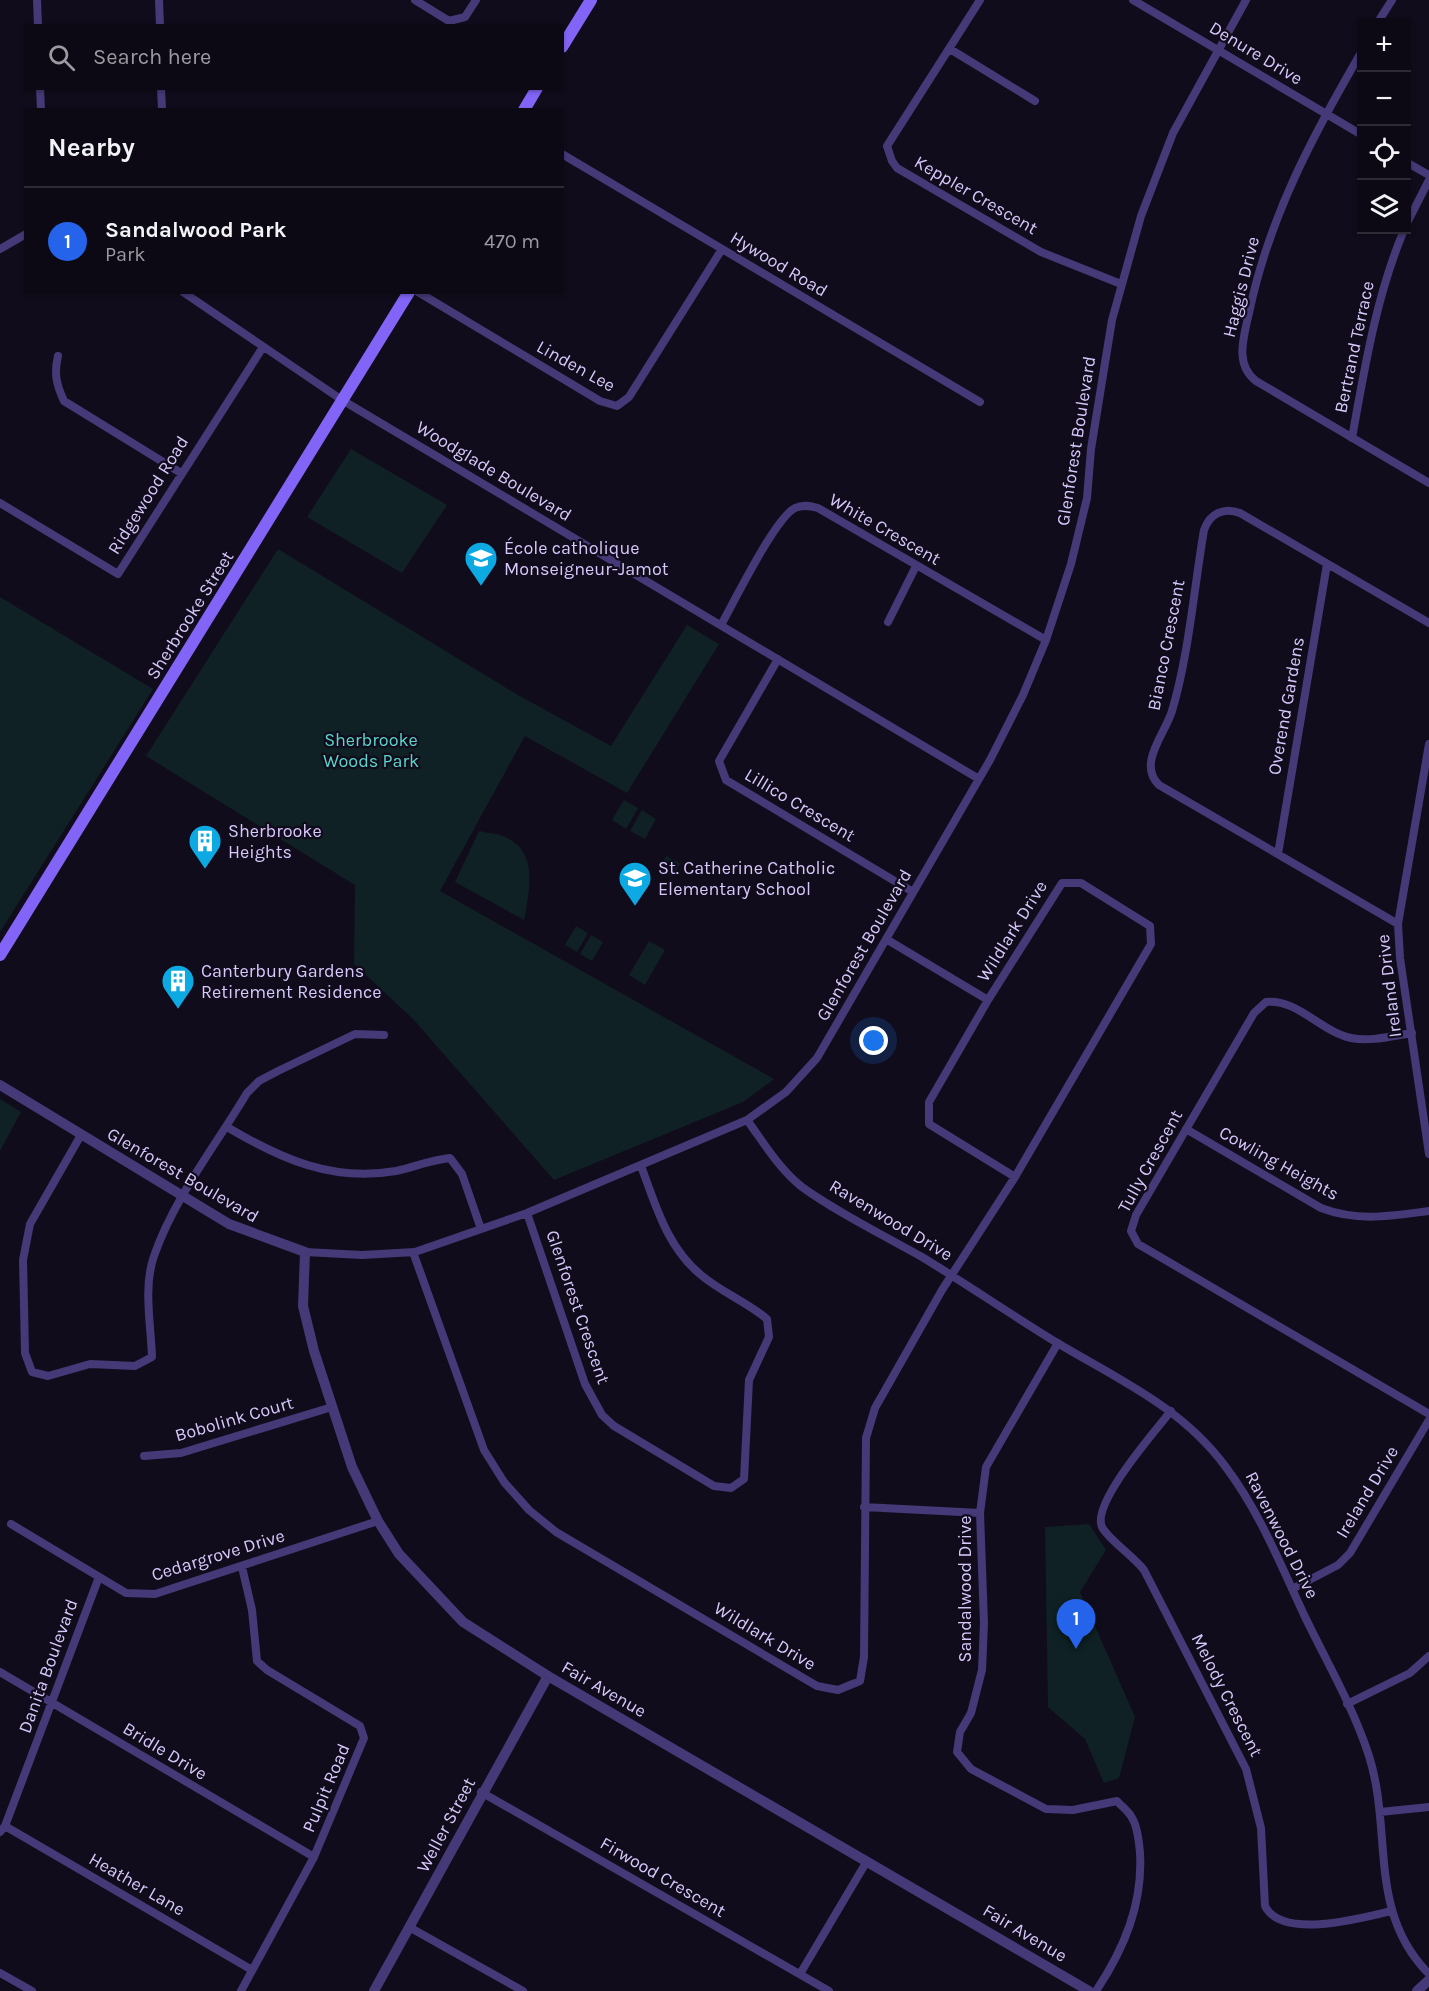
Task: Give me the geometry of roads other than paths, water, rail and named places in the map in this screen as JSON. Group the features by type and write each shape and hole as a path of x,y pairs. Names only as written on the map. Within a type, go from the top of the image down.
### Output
{"main road":[{"path":"564,44 591,0"},
{"path":"525,108 536,90"},
{"name":"Sherbrooke Street","path":"0,955 408,294"}],"street":[{"path":"37,0 38,24"},
{"path":"159,0 160,24"},
{"path":"415,0 449,21 465,17 476,0"},
{"name":"Keppler Crescent","path":"980,0 887,146 892,161 897,168 1041,252 1121,284"},
{"name":"Denure Drive","path":"1133,0 1218,48 1357,132"},
{"name":"Glenforest Boulevard","path":"0,1084 183,1197 243,1230 305,1252 362,1255 413,1252 527,1212 747,1120 786,1092 817,1058 980,779 1023,695 1046,640 1071,564 1087,498 1092,449 1121,284 1153,183 1173,134 1246,0"},
{"path":"1381,18 1392,0"},
{"path":"950,48 1035,101"},
{"name":"Haggis Drive","path":"1357,60 1297,167 1273,228 1254,291 1242,358 1246,371 1256,381 1429,483"},
{"path":"40,90 41,108"},
{"path":"161,90 162,108"},
{"name":"Hywood Road","path":"564,155 980,402"},
{"path":"1411,164 1429,175"},
{"path":"1411,217 1429,180"},
{"name":"Bertrand Terrace","path":"1352,438 1373,325 1387,276 1403,234"},
{"path":"0,249 24,235"},
{"name":"Linden Lee","path":"421,294 600,402 617,406 628,397 722,249"},
{"name":"Woodglade Boulevard","path":"186,294 342,400 980,779"},
{"name":"Ridgewood Road","path":"0,503 118,574 263,347"},
{"path":"58,356 55,371 57,387 64,400 181,473"},
{"name":"White Crescent","path":"721,625 777,528 795,508 807,505 818,508 1046,640"},
{"name":"Bianco Crescent","path":"1398,924 1159,785 1150,772 1150,761 1175,700 1204,530 1211,517 1225,510 1240,513 1429,623"},
{"name":"Overend Gardens","path":"1278,854 1327,564"},
{"path":"888,621 916,566"},
{"name":"Lillico Crescent","path":"778,659 719,761 726,780 913,892"},
{"name":"Ireland Drive","path":"1429,744 1398,924 1400,958 1429,1154"},
{"name":"Wildlark Drive","path":"413,1252 484,1450 504,1482 529,1510 556,1532 817,1686 838,1690 860,1681 864,1657 866,1438 875,1408 952,1275 1015,1177 1151,944 1150,926 1081,884 1062,884 987,1000 929,1102 929,1124 1015,1177"},
{"path":"886,939 987,1000"},
{"name":"Tully Crescent","path":"1412,1033 1374,1038 1351,1038 1330,1030 1283,1002 1266,1002 1254,1013 1136,1215 1131,1231 1133,1239 1429,1414"},
{"path":"81,1135 30,1224 23,1260 25,1353 32,1371 48,1376 90,1364 135,1366 152,1357 149,1285 154,1257 183,1197 248,1093 259,1081 355,1034 384,1035"},
{"name":"Ravenwood Drive","path":"747,1120 780,1166 802,1186 952,1275 1058,1343 1136,1387 1171,1411 1202,1438 1235,1480 1252,1507 1347,1704 1369,1755 1376,1780 1385,1882 1391,1911 1409,1949 1429,1974"},
{"path":"227,1127 271,1153 328,1172 397,1170 429,1160 450,1158 462,1174 481,1229"},
{"name":"Cowling Heights","path":"1186,1129 1321,1208 1340,1216 1374,1219 1429,1211"},
{"name":"Glenforest Crescent","path":"527,1212 585,1384 602,1415 614,1426 714,1486 731,1488 744,1479 749,1380 769,1337 767,1319 751,1306 702,1277 681,1257 664,1230 640,1166"},
{"name":"Fair Avenue","path":"305,1252 303,1306 314,1351 352,1467 378,1521 399,1554 463,1622 548,1676 1089,1991"},
{"name":"Sandalwood Drive","path":"1058,1343 986,1467 980,1513 984,1623 982,1670 971,1713 960,1732 957,1752 971,1769 1046,1809 1073,1810 1117,1801 1132,1818 1140,1844 1139,1899 1131,1927 1096,1991"},
{"name":"Bobolink Court","path":"144,1456 181,1453 332,1407"},
{"name":"Melody Crescent","path":"1171,1411 1114,1486 1102,1506 1100,1520 1108,1536 1132,1554 1144,1570 1246,1769 1261,1828 1265,1906 1269,1913 1286,1922 1346,1922 1391,1911"},
{"name":"Ireland Drive","path":"1292,1589 1338,1565 1350,1553 1429,1420"},
{"path":"864,1507 980,1513"},
{"name":"Cedargrove Drive","path":"11,1524 126,1593 155,1594 378,1521"},
{"name":"Pulpit Road","path":"241,1991 314,1857 364,1738 360,1726 267,1670 257,1661 252,1610 242,1567"},
{"name":"Danita Boulevard","path":"3,1829 99,1577"},
{"path":"1347,1704 1410,1673 1429,1656"},
{"name":"Bridle Drive","path":"0,1672 314,1857"},
{"name":"Weller Street","path":"374,1991 481,1792 548,1676"},
{"name":"Firwood Crescent","path":"481,1792 829,1991"},
{"path":"1380,1812 1429,1807"},
{"name":"Heather Lane","path":"3,1829 252,1970"},
{"path":"800,1974 867,1861"},
{"path":"409,1927 523,1991"},
{"path":"0,1973 32,1991"},
{"path":"1417,1991 1429,1980"}],"place":[{"name":"École catholique Monseigneur-Jamot","path":"481,587"},
{"name":"Sherbrooke Heights","path":"205,870"},
{"name":"St. Catherine Catholic Elementary School","path":"635,907"},
{"name":"Canterbury Gardens Retirement Residence","path":"178,1010"},
{"name":"Sandalwood Park","path":"1076,1649"}],"park label":[{"name":"Sherbrooke Woods Park","path":"371,750"}]}
